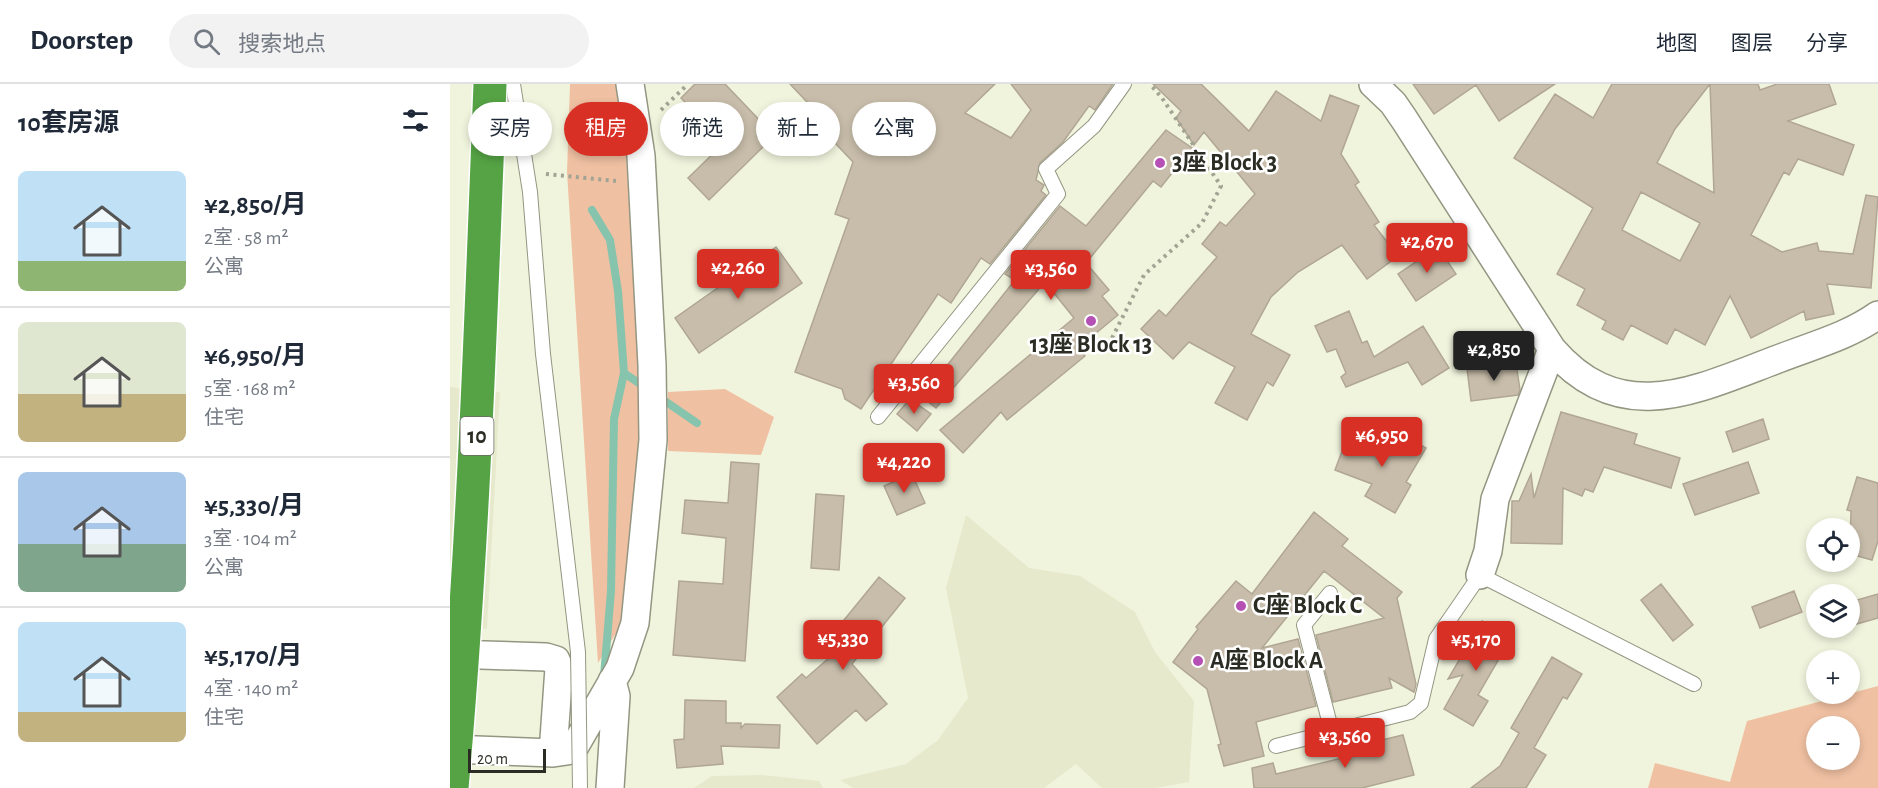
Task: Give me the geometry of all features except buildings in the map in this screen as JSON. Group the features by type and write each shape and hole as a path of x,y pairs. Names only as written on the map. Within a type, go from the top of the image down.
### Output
{"highway":[{"name":"10","path":"452,788 466,626 476,460 490,84"}],"street":[{"path":"450,749 553,753 567,751 575,746 625,655 635,623 653,440 649,289 641,156 630,84"},
{"path":"1373,84 1388,98 1404,120 1552,349 1572,370 1598,386 1625,395 1662,397 1695,390 1838,336 1878,315"},
{"path":"1480,575 1488,551 1495,499 1552,349"},
{"path":"450,654 546,657 556,660 559,668 553,753"},
{"path":"610,788 616,706 612,681"}],"lane":[{"path":"513,84 530,192 543,354 578,652 580,788"},
{"path":"878,417 1058,194 1046,169 1094,126 1124,84"},
{"path":"1276,746 1410,712 1421,703 1436,639 1480,575 1695,684"},
{"path":"1330,593 1304,626 1332,732"}],"path":[{"path":"1112,338 1144,275 1202,223 1221,186 1162,98 1150,84"}],"shaded area":[{"path":"570,84 619,84 622,102 569,102"},
{"path":"568,156 626,156 643,413 628,613 598,663"},
{"path":"450,387 500,392 487,629 450,627"},
{"path":"725,389 774,417 761,455 668,451 668,392"},
{"path":"966,515 1029,568 1080,576 1135,612 1155,652 1194,701 1189,782 1156,788 1102,788 1076,764 1044,788 853,788 840,780 906,764 938,740 968,698 946,588"},
{"path":"1878,686 1878,788 1648,788 1655,763 1730,782 1747,721 1811,704 1860,704 1860,691"},
{"path":"762,775 819,781 823,788 694,788 712,776"}],"waterway":[{"path":"592,210 610,240 618,291 624,373 646,388"},
{"path":"604,676 611,591 614,419 624,373"},
{"path":"659,397 697,423"}],"place":[{"name":"3座 Block 3","path":"1160,163"},
{"name":"13座 Block 13","path":"1091,321"},
{"name":"C座 Block C","path":"1241,606"},
{"name":"A座 Block A","path":"1198,661"}]}
